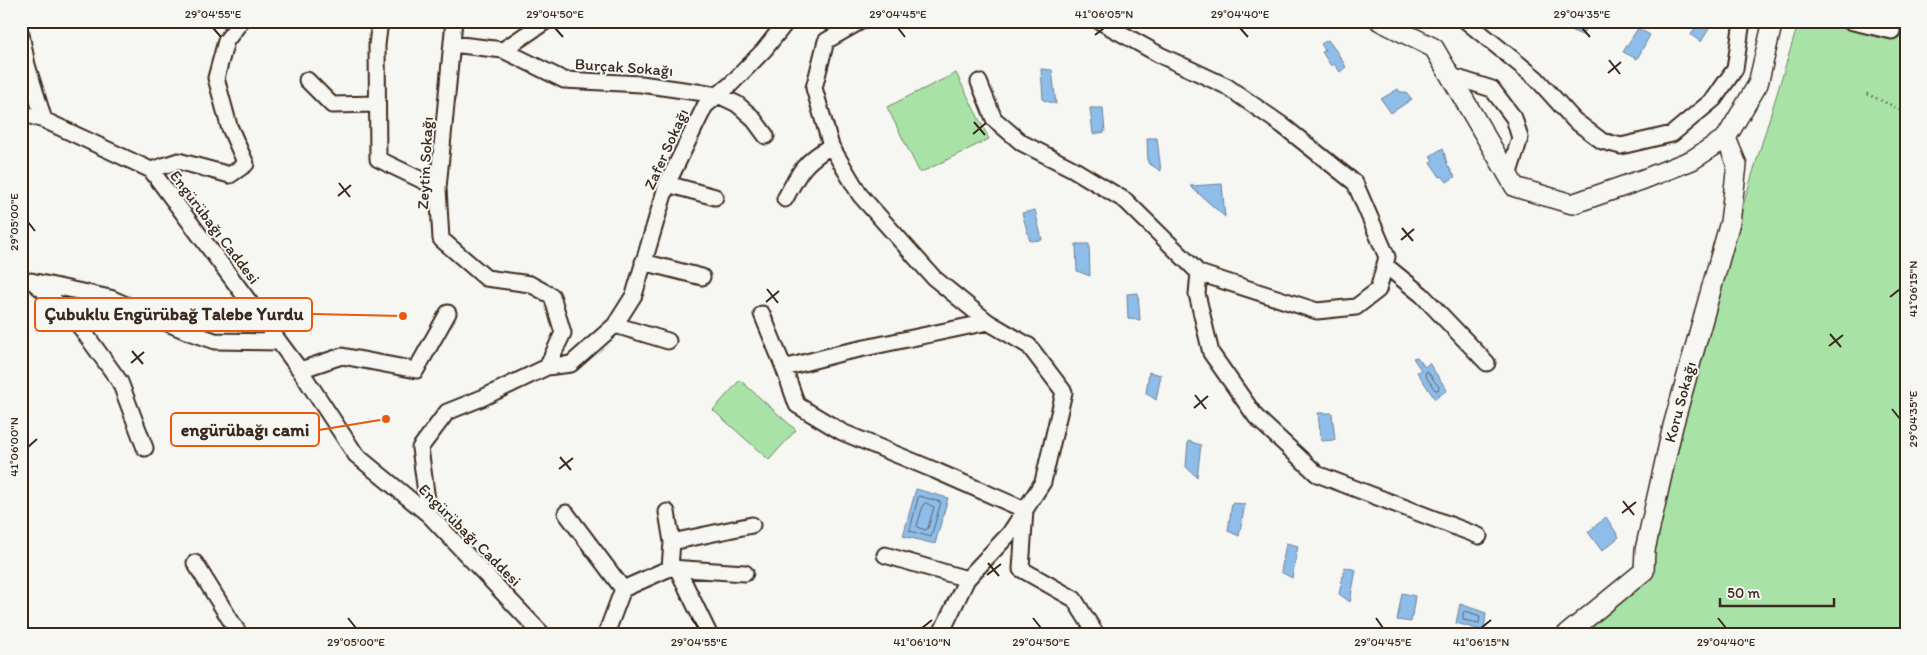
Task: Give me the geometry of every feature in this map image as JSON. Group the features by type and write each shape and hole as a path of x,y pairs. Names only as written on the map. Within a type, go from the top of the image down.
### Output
{"street":[{"path":"151,170 178,161 230,175 246,164 229,126 216,78 226,41 242,21"},
{"path":"380,21 377,45 378,159 438,188"},
{"name":"Zeytin Sokağı","path":"454,21 438,188 441,239 486,278 530,284 552,296 563,332 547,367"},
{"path":"452,44 503,50 546,21"},
{"name":"Zafer Sokağı","path":"547,367 571,364 615,325 634,295 667,184 705,106 764,50 787,21"},
{"path":"861,21 826,41 814,88 831,146 860,195 934,278 988,322 1029,346 1064,392 1043,482 1010,533 967,579 942,634"},
{"path":"979,82 994,119 1022,143 1126,201 1199,273 1317,311 1356,307 1378,290 1387,257 1354,183 1282,125 1226,86 1160,55 1099,21"},
{"path":"1380,21 1434,48 1515,187 1572,204 1692,160 1726,138 1758,84 1773,21"},
{"path":"1466,21 1536,78 1574,120 1602,140 1621,146 1672,134 1714,99 1735,69 1742,21"},
{"path":"1850,21 1892,31"},
{"path":"21,34 27,65 44,120"},
{"name":"Burçak Sokağı","path":"503,50 564,80 641,84 718,95 737,104 752,117 766,136"},
{"path":"1451,76 1492,89 1514,118 1520,138 1508,176"},
{"path":"307,80 332,105 377,104"},
{"name":"Engürübağı Caddesi","path":"21,113 44,120 151,170 300,370 356,455 429,515 542,634"},
{"name":"Koru Sokağı","path":"1567,634 1644,571 1645,550 1673,426 1730,222 1737,165 1726,138"},
{"path":"785,199 798,172 813,157 831,146"},
{"path":"667,184 716,197"},
{"path":"643,262 702,277"},
{"path":"1385,266 1422,295 1488,362"},
{"path":"1199,273 1197,294 1211,353 1256,417 1317,474 1479,536"},
{"path":"26,279 110,298 186,331 215,341 279,342"},
{"path":"26,279 50,296 81,328 120,382 145,448"},
{"path":"300,370 342,356 416,370 448,313"},
{"path":"762,314 797,405 842,432 1025,510"},
{"path":"784,368 841,353 988,322"},
{"path":"615,325 668,341"},
{"path":"429,515 420,448 447,412 482,398 547,367"},
{"path":"1025,510 1021,569 1074,599 1096,634"},
{"path":"667,512 674,568 710,634"},
{"path":"566,513 623,589"},
{"path":"672,542 752,525"},
{"path":"885,555 967,579"},
{"path":"195,563 239,634"},
{"path":"606,634 623,589 674,568 745,573"}],"path":[{"path":"1867,94 1906,112"}],"green space":[{"path":"1799,21 1906,21 1906,634 1562,634 1632,571"},
{"path":"956,73 989,139 920,173 887,107"},
{"path":"740,380 796,430 769,460 713,410"}],"water":[{"path":"1576,21 1591,21 1582,35 1570,30"},
{"path":"1698,21 1713,22 1701,42 1691,35"},
{"path":"1638,28 1650,35 1637,59 1623,52"},
{"path":"1328,40 1346,67 1340,72 1334,64 1331,66 1322,52 1325,50 1321,44"},
{"path":"1041,69 1052,70 1056,104 1043,100"},
{"path":"1398,89 1400,92 1406,92 1412,99 1391,113 1381,99"},
{"path":"1090,108 1103,108 1105,132 1093,134"},
{"path":"1147,138 1157,138 1161,171 1148,163"},
{"path":"1443,148 1447,164 1455,177 1447,182 1442,176 1440,177 1430,162 1433,160 1430,156"},
{"path":"1222,184 1225,217 1190,186"},
{"path":"1035,210 1042,240 1030,241 1022,213"},
{"path":"1076,244 1089,244 1090,276 1077,271"},
{"path":"1138,293 1140,320 1128,319 1127,294"},
{"path":"1417,357 1425,367 1429,363 1447,390 1435,399 1417,372 1421,370 1413,358"},
{"path":"1149,372 1161,375 1156,400 1146,393"},
{"path":"1318,413 1332,413 1335,440 1321,441"},
{"path":"1188,441 1201,445 1197,477 1186,467"},
{"path":"916,489 948,498 935,544 903,536"},
{"path":"1232,503 1245,504 1239,536 1228,531"},
{"path":"1606,517 1619,537 1602,551 1588,532"},
{"path":"1286,543 1298,546 1292,578 1281,572"},
{"path":"1345,567 1356,570 1350,602 1339,594"},
{"path":"1402,593 1415,596 1411,622 1397,620"},
{"path":"1460,604 1486,613 1484,631 1456,623"}],"place":[{"name":"Çubuklu Engürübağ Talebe Yurdu","path":"403,316"},
{"name":"engürübağı cami","path":"386,419"}]}
